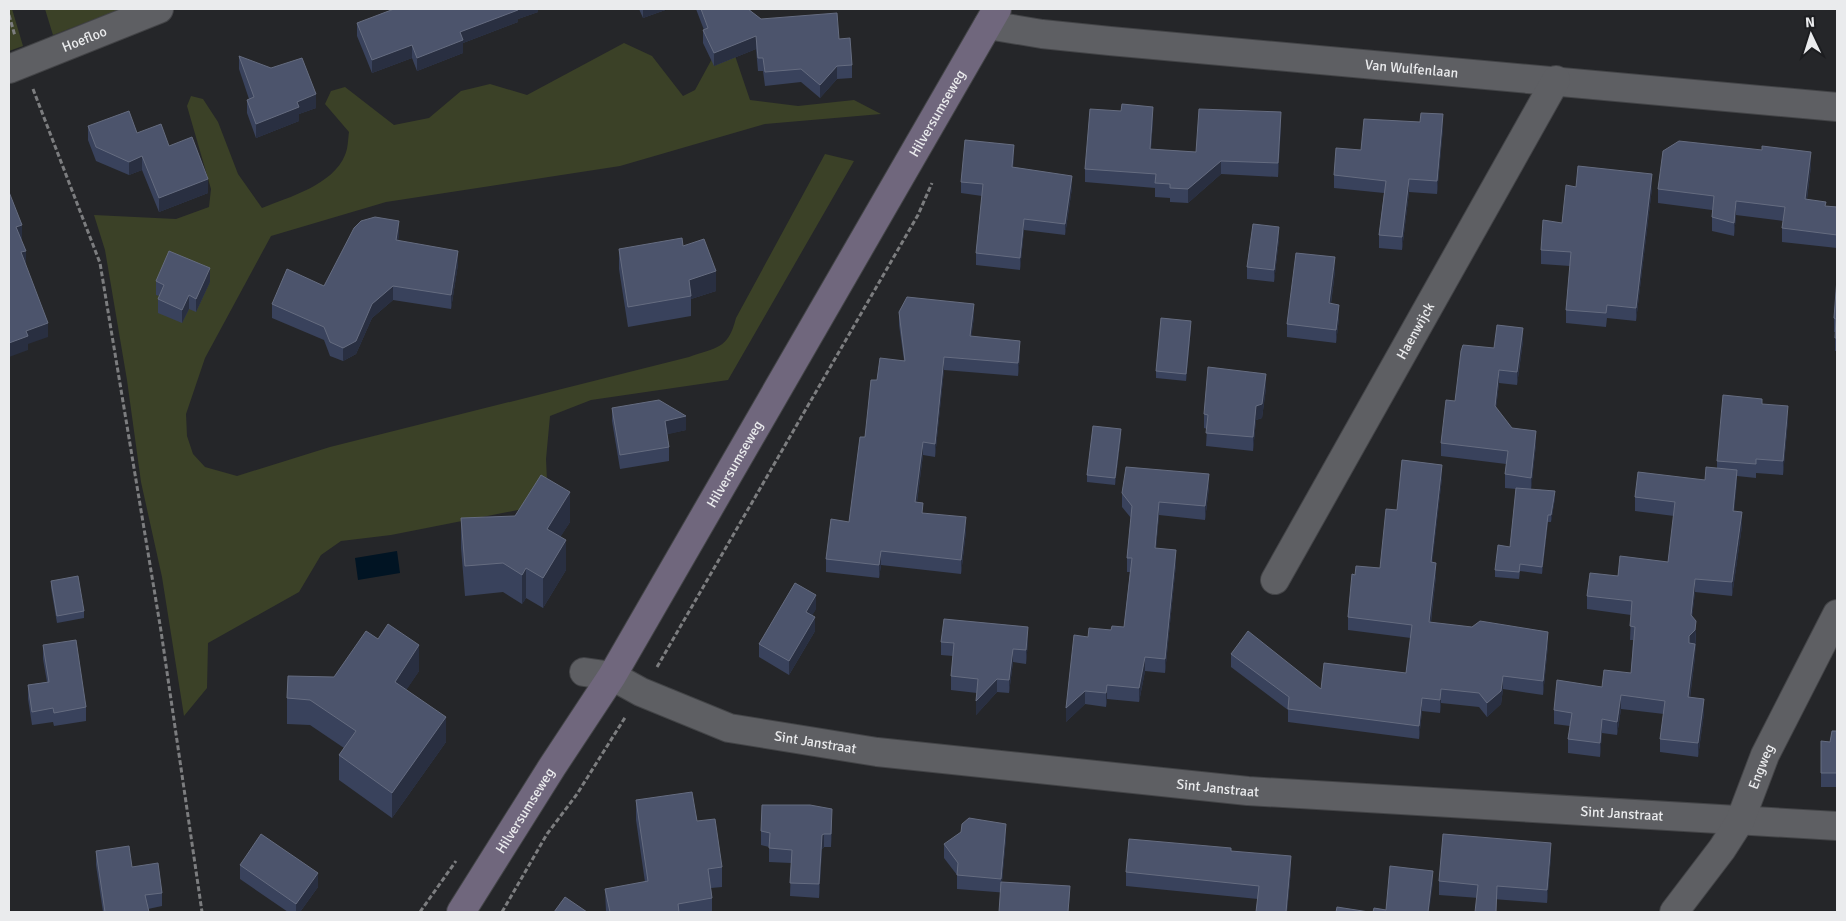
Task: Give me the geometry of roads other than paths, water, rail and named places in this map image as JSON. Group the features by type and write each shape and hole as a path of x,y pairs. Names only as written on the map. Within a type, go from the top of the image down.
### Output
{"main road":[{"name":"Hilversumseweg","path":"461,912 552,766 612,676 993,17"}],"street":[{"name":"Hoefloo","path":"16,66 159,9"},
{"name":"Van Wulfenlaan","path":"993,17 1042,34 1837,107"},
{"name":"Haenwijck","path":"1274,580 1556,80"},
{"name":"Engweg","path":"1674,912 1722,849 1740,821 1765,755 1837,614"},
{"path":"584,672 612,676"},
{"name":"Sint Janstraat","path":"612,676 641,692 729,728 877,752 1248,791 1837,826"}],"water":[{"path":"397,551 400,573 358,580 355,558"}]}
